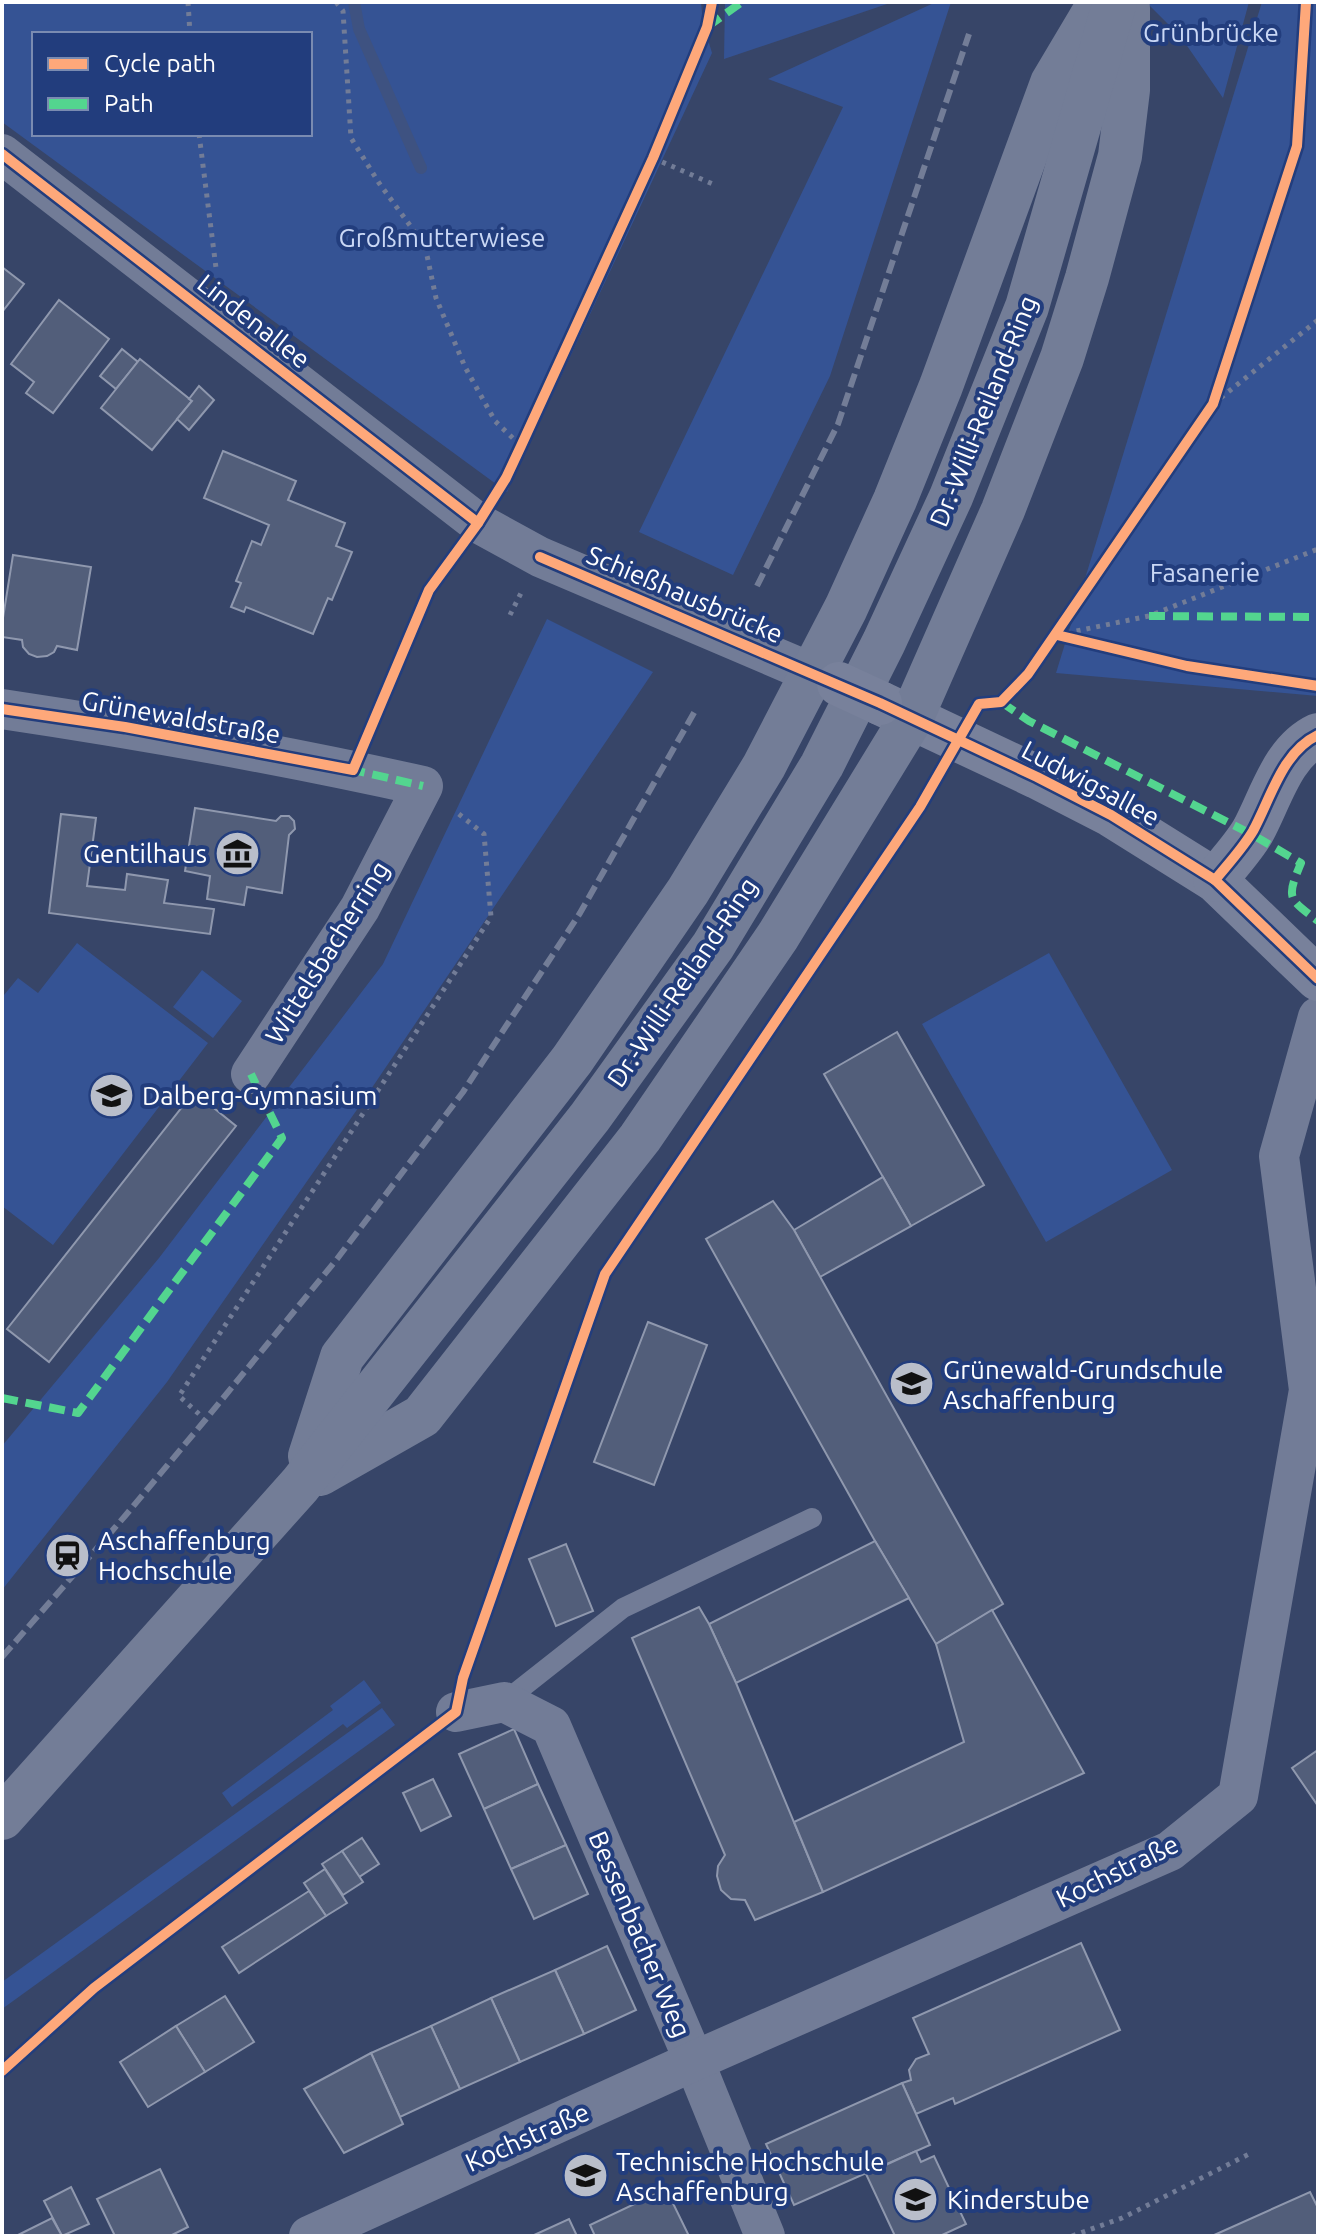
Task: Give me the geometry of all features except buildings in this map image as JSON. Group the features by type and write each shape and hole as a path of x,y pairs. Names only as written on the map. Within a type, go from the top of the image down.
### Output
{"highway":[{"path":"300,1485 342,1357 572,1060 688,891 764,766 826,679 846,608 901,486 941,386 1052,83 1101,2"},
{"name":"Dr.-Willi-Reiland-Ring","path":"2,1818 300,1485 590,1117 713,946 822,765 884,642 951,497 1027,307 1115,2"},
{"path":"300,1485 422,1416 640,1138 778,936 1003,510 1062,358 1120,156 1128,90 1128,2"}],"street":[{"name":"Lindenallee","path":"2,154 478,523 540,557"},
{"name":"Schießhausbrücke","path":"540,557 826,679"},
{"name":"Ludwigsallee","path":"826,679 1037,777 1111,815 1215,880 1318,979"},
{"name":"Grünewaldstraße","path":"2,709 125,727 423,786"},
{"path":"1215,880 1251,834 1293,755 1309,739 1318,735"},
{"name":"Wittelsbacherring","path":"251,1074 360,908 423,786"},
{"name":"Kochstraße","path":"309,2236 694,2061 1170,1851 1238,1796 1314,1396 1279,1156 1318,1017"},
{"path":"456,1712 504,1702"},
{"name":"Bessenbacher Weg","path":"504,1702 551,1726 765,2236"}],"lane":[{"path":"504,1702 623,1608 812,1518"}],"path":[{"path":"188,2 190,32"},
{"path":"336,2 343,11 351,138 425,246 436,298 465,367 495,421 521,446"},
{"path":"199,136 216,268"},
{"path":"653,158 715,185"},
{"path":"1213,404 1318,320"},
{"path":"1205,416 1218,389"},
{"path":"1057,635 1149,616 1318,549"},
{"path":"1057,635 1066,622"},
{"path":"199,1414 179,1396 491,917 484,834 423,786"},
{"path":"1072,2236 1122,2218 1253,2152"}],"green space":[{"name":"Großmutterwiese","path":"2,2 701,2 703,23 712,53 507,492 2,122"},
{"path":"725,2 893,2 724,59"},
{"path":"936,2 951,2 830,376 733,575 639,532 843,107 768,79"},
{"name":"Grünbrücke","path":"1146,2 1249,2 1223,98 1181,37"},
{"name":"Fasanerie","path":"1262,2 1318,2 1318,696 1056,673"},
{"path":"547,619 653,672 363,1101 167,1382 2,1590 2,1446 159,1258 383,964"},
{"path":"77,943 208,1043 53,1245 2,1206 2,994 18,978 38,993"},
{"path":"1049,953 1172,1170 1046,1242 922,1024"},
{"path":"202,970 242,1001 213,1038 173,1007"},
{"path":"364,1680 381,1703 347,1728 343,1724 232,1807 222,1793 333,1710 330,1706"},
{"path":"382,1708 395,1725 2,2009 2,1982"}],"waterway":[{"path":"354,2 359,29 421,168"}],"railway":[{"path":"757,586 838,424 969,34"},
{"path":"2,1657 125,1516 337,1259 463,1092 580,913 695,711"}],"marked path":[{"path":"707,27 742,2"},
{"path":"1149,616 1318,617"},
{"path":"1001,702 1029,721 1251,834 1301,863 1293,884 1293,897 1318,921"},
{"path":"349,769 423,786"},
{"path":"2,1398 78,1413 282,1138 251,1074"}],"cycle path":[{"path":"2,709 125,727 353,770 429,590 478,523 506,478 521,446 653,158 707,27 712,2"},
{"path":"2,2071 94,1988 456,1712 463,1678 605,1274 920,807 979,704 1001,702 1028,674 1213,404 1297,146 1306,2"},
{"path":"2,154 478,523"},
{"path":"540,557 880,703 1111,815 1215,880 1318,979"},
{"path":"1057,635 1187,666 1318,686"},
{"path":"1215,880 1253,831 1286,764 1318,735"}],"place":[{"name":"Gentilhaus","path":"238,853"},
{"name":"Dalberg-Gymnasium","path":"111,1095"},
{"name":"Grünewald-Grundschule Aschaffenburg","path":"912,1384"},
{"name":"Aschaffenburg Hochschule","path":"67,1555"},
{"name":"Technische Hochschule Aschaffenburg","path":"585,2176"},
{"name":"Kinderstube","path":"916,2199"}]}
